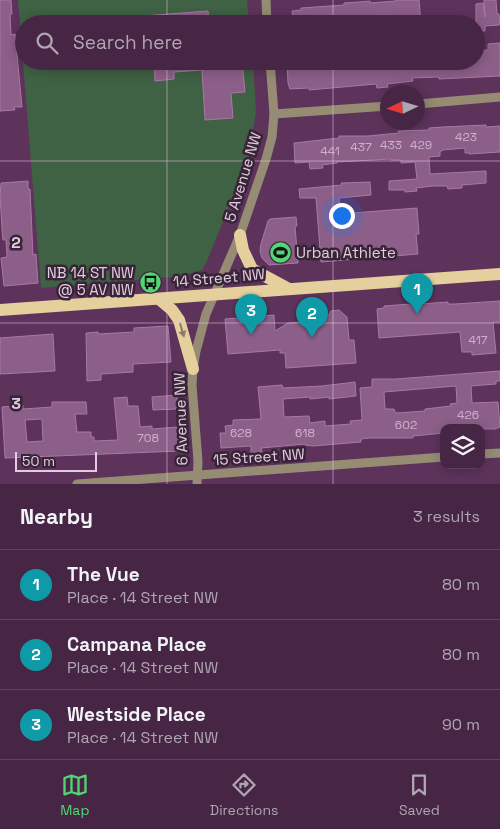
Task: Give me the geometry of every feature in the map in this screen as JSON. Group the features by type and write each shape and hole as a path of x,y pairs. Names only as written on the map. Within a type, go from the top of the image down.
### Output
{"main road":[{"path":"240,235 252,269 289,289"},
{"name":"14 Street NW","path":"0,310 500,274"},
{"path":"159,299 172,310 179,320 193,369"}],"street":[{"path":"266,0 267,15"},
{"name":"5 Avenue NW","path":"213,296 240,235 272,137 274,114 271,70"},
{"path":"425,103 500,97"},
{"path":"274,114 380,107"},
{"name":"6 Avenue NW","path":"197,480 193,369 199,334 213,296"},
{"path":"485,454 500,453"},
{"name":"15 Street NW","path":"77,484 197,480 440,457"}],"green space":[{"path":"18,0 247,0 248,15 19,15"},
{"path":"24,70 254,70 256,112 251,147 247,162 202,270 183,276 41,288"}],"building":[{"path":"0,0 11,0 11,35 15,34 15,70 18,70 22,107 14,107 15,110 0,111"},
{"path":"419,0 420,15 292,15 292,11 301,10 301,8 370,1 370,3"},
{"path":"484,0 496,0 499,25 485,26"},
{"path":"483,3 485,15 476,15 476,4"},
{"path":"208,11 208,15 156,15"},
{"path":"500,43 500,76 439,79 439,77 412,78 413,81 380,85 380,88 377,88 376,84 309,90 309,88 290,89 288,83 287,70 485,70 485,50 488,50 488,44"},
{"path":"154,70 202,70 174,72 174,79 155,81"},
{"path":"202,70 243,70 245,92 231,93 233,118 205,120"},
{"path":"486,125 486,127 500,126 500,152 469,154 465,153 465,148 443,150 440,152 440,156 429,157 430,174 486,171 486,183 462,185 462,188 448,189 447,186 433,186 416,188 417,191 389,190 389,181 417,179 415,162 401,163 401,160 391,159 337,162 322,165 323,168 310,169 309,162 295,163 294,143 339,138 339,136 368,136 399,133 398,131 429,130 429,128"},
{"path":"28,181 33,255 36,254 38,283 4,286 1,258 7,257 6,240 3,240 2,229 1,183"},
{"path":"370,182 371,195 339,198 340,214 417,208 419,234 416,234 418,254 321,262 316,198 300,198 299,189 342,185 341,183"},
{"path":"296,217 298,263 269,265 262,258 260,251 268,221 270,219"},
{"path":"419,297 420,304 500,301 500,322 493,322 496,353 472,355 472,352 462,352 460,332 379,338 377,309 384,308 384,306 411,304 411,298"},
{"path":"339,310 347,317 349,340 354,340 356,363 286,368 285,353 280,353 280,350 228,354 225,319 274,315 275,331 288,323 303,322 307,317 328,316 331,311"},
{"path":"168,326 171,362 133,364 133,372 101,374 101,380 87,381 86,333 134,332 134,328"},
{"path":"53,334 55,371 0,374 0,338"},
{"path":"500,371 500,381 496,381 496,384 471,386 472,403 498,402 500,427 485,429 485,424 440,424 440,433 413,436 413,438 370,438 361,439 361,442 261,448 262,452 251,453 251,446 221,448 220,433 226,433 225,426 233,425 233,420 261,419 258,387 282,385 283,388 322,386 355,382 356,396 329,399 329,397 310,399 310,397 283,399 284,417 309,416 310,423 325,421 325,426 351,424 350,421 362,420 360,388 372,387 372,379","holes":["456,386 457,403 450,404 451,406 425,409 425,411 397,413 394,409 385,409 384,392"]},
{"path":"177,395 177,409 153,410 152,397"},
{"path":"127,397 128,406 138,406 140,427 152,426 152,429 178,427 180,451 5,458 2,407 23,405 23,409 52,407 52,402 86,402 87,414 75,414 77,432 91,432 91,437 94,437 94,441 118,440 114,398","holes":["42,419 43,441 27,442 25,420"]}],"place":[{"name":"Urban Athlete","path":"280,253"},
{"name":"NB 14 ST NW @ 5 AV NW","path":"150,282"},
{"name":"The Vue","path":"417,314"},
{"name":"Westside Place","path":"251,335"},
{"name":"Campana Place","path":"312,338"}]}
